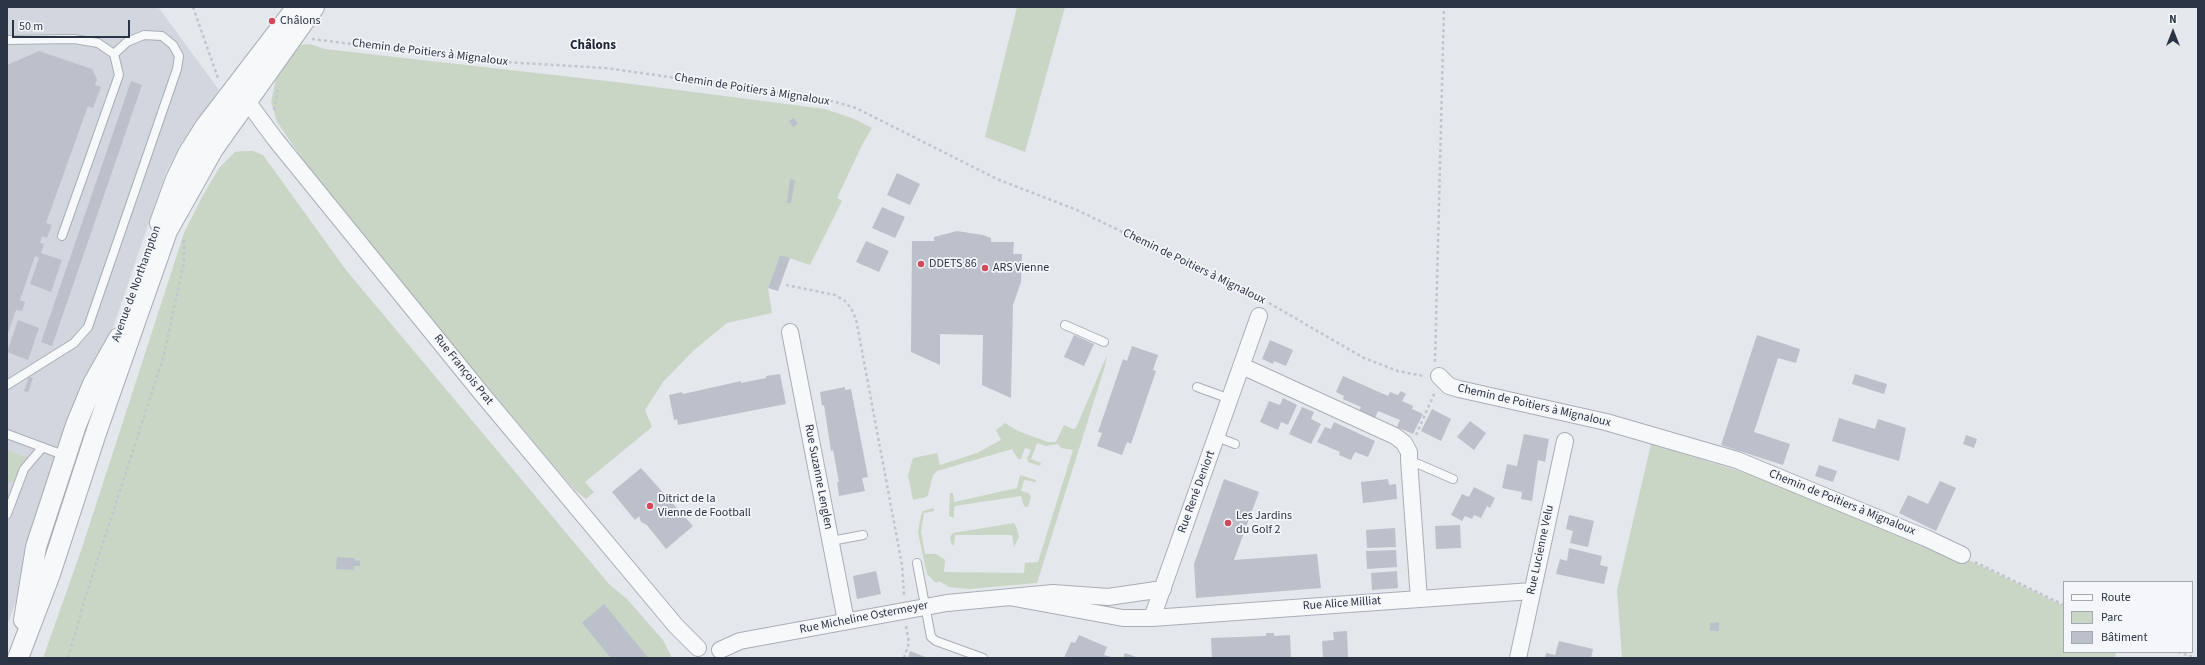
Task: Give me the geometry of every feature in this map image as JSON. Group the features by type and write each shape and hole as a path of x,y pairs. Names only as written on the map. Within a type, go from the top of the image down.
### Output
{"street":[{"name":"Avenue de Northampton","path":"17,658 35,553 76,459 167,231 241,93 298,7"},
{"name":"Avenue de Northampton","path":"17,658 38,606 94,384 123,329 176,179 188,154 224,101 241,93 296,32 314,7"},
{"name":"Rue François Prat","path":"241,93 280,146 477,388 676,626 695,653"},
{"name":"Rue René Deniort","path":"1152,618 1259,316"},
{"name":"Rue Suzanne Lenglen","path":"790,332 846,621"},
{"path":"1242,366 1395,436 1404,443 1409,456 1419,599"},
{"name":"Chemin de Poitiers à Mignaloux","path":"1439,376 1449,386 1459,389 1606,422 1737,460 1926,538 1962,555"},
{"name":"Rue Lucienne Velu","path":"1518,658 1565,441"},
{"name":"Rue Micheline Ostermeyer","path":"722,654 740,641 947,603 1053,593 1108,597 1162,589"},
{"name":"Rue Alice Milliat","path":"1152,618 1532,591"},
{"name":"Rue Micheline Ostermeyer","path":"1009,597 1123,618 1152,618"},
{"path":"695,653 712,645 722,654"}],"lane":[{"path":"7,385 74,344 88,327 177,69 179,56 173,45 162,36 144,36 127,42 114,54"},
{"path":"7,40 74,39 98,43 114,54 119,75 62,236"},
{"path":"1064,325 1104,342"},
{"path":"1197,387 1230,399"},
{"path":"7,434 42,448 76,459"},
{"path":"1217,437 1235,444"},
{"path":"7,514 24,469 42,448"},
{"path":"1409,456 1453,479"},
{"path":"830,542 863,535"},
{"path":"917,563 929,632 936,641 983,658"}],"path":[{"path":"193,7 220,84 224,101"},
{"path":"1409,456 1433,399 1439,376 1434,354 1444,7"},
{"name":"Chemin de Poitiers à Mignaloux","path":"296,32 315,40 487,61 606,68 796,94 825,99 856,108 997,179 1077,210 1244,290 1364,358 1419,377 1439,376"},
{"path":"68,658 86,595 164,356 184,262 184,234"},
{"path":"786,285 835,295 845,301 851,308 856,319 902,565 904,610 909,643 904,658"},
{"path":"1962,555 2063,605"},
{"path":"2181,653 2196,658"}],"shaded area":[{"path":"7,7 158,7 219,90 179,147 166,172 116,319 7,626"}],"green space":[{"path":"1017,7 1065,7 1025,152 985,137"},
{"path":"310,44 325,49 616,82 825,109 852,118 872,128 862,145 837,198 842,201 810,265 780,255 768,288 772,313 727,323 693,351 663,382 645,410 652,427 585,482 594,492 586,499 575,490 561,474 404,287 320,184 277,122 271,102 276,79 297,49 301,45"},
{"path":"253,151 263,155 346,270 609,584 627,599 663,640 672,658 43,658 82,548 184,233 202,197 219,168 235,152"},
{"path":"1107,355 1105,366 1037,583 969,589 949,587 939,581 936,583 927,574 918,533 923,511 934,508 934,511 924,513 921,532 925,554 936,554 945,560 944,572 1024,573 1025,563 1038,562 1073,450 1061,448 1058,444 1046,446 1037,443 1031,459 1041,463 1040,466 1028,462 1027,458 1031,450 1025,448 1021,459 1018,459 1012,449 937,471 933,475 928,495 926,497 913,500 908,475 913,458 937,453 940,465 977,453 1001,440 996,430 1005,423 1018,431 1048,442 1056,442 1064,425 1073,429 1076,428"},
{"path":"1651,444 1769,480 1971,561 2063,606 2063,653 2116,653 2115,658 1622,658 1617,590"},
{"path":"7,450 28,458 15,480 7,484"},
{"path":"1020,475 1036,480 1036,482 1024,480 1021,491 1029,493 1031,497 1028,507 1024,506 1021,496 955,506 954,518 949,516 950,493 953,493 954,502 1017,488"},
{"path":"1014,523 1019,537 1014,547 1012,535 955,535 954,546 951,543 950,537 953,533"}],"building":[{"path":"39,51 92,69 97,79 95,85 101,87 93,108 88,106 46,223 52,225 47,238 42,236 40,243 44,244 41,253 62,260 51,292 30,284 39,258 35,256 20,300 25,302 22,311 16,310 7,336 7,65"},
{"path":"131,81 142,85 52,346 41,342"},
{"path":"794,118 798,124 793,127 789,121"},
{"path":"897,173 920,184 910,205 887,195"},
{"path":"790,179 795,180 791,203 787,203"},
{"path":"882,207 905,217 895,238 872,228"},
{"path":"957,231 983,235 991,238 991,242 1014,242 1013,254 1022,254 1021,282 1013,305 1011,398 982,385 983,335 940,334 940,365 911,352 912,241 934,241 934,237"},
{"path":"866,241 889,251 879,272 856,262"},
{"path":"780,255 790,258 778,291 768,288"},
{"path":"18,320 39,328 28,360 7,352"},
{"path":"1074,335 1094,344 1084,366 1064,357"},
{"path":"1757,335 1800,349 1796,363 1778,358 1754,432 1790,444 1783,465 1721,445"},
{"path":"1270,340 1293,350 1286,366 1274,361 1273,364 1262,359"},
{"path":"1132,346 1158,355 1153,370 1156,371 1131,444 1127,442 1122,455 1097,446 1102,433 1098,432 1123,359 1127,361"},
{"path":"780,374 786,404 678,425 677,419 674,420 669,395 682,392 683,394"},
{"path":"1855,374 1887,384 1884,394 1852,384"},
{"path":"1343,376 1388,396 1390,392 1398,395 1401,391 1406,394 1402,401 1413,406 1412,409 1423,414 1413,434 1397,427 1400,420 1378,411 1375,418 1359,411 1361,407 1343,399 1344,396 1336,392"},
{"path":"29,377 33,378 28,392 24,391"},
{"path":"845,387 845,390 851,389 868,477 862,478 865,491 839,496 837,482 839,482 833,450 831,451 824,405 822,406 820,392"},
{"path":"1283,398 1297,405 1288,425 1281,422 1278,430 1260,422 1269,401 1280,405"},
{"path":"1302,407 1314,412 1311,419 1321,424 1311,444 1289,434"},
{"path":"1432,409 1451,419 1441,441 1421,431"},
{"path":"1839,418 1875,429 1878,419 1906,428 1899,461 1832,441"},
{"path":"1470,421 1486,433 1474,450 1457,437"},
{"path":"1334,422 1375,441 1368,457 1355,452 1351,460 1339,455 1340,452 1317,442 1325,427 1331,429"},
{"path":"1524,434 1549,439 1545,462 1538,460 1532,501 1521,499 1522,492 1502,488 1507,464 1517,466"},
{"path":"1966,435 1977,439 1974,448 1963,444"},
{"path":"1819,465 1837,471 1833,482 1815,476"},
{"name":"Ditrict de la Vienne de Football","path":"641,468 693,526 666,549 647,525 641,522 639,516 635,520 612,492"},
{"name":"Les Jardins du Golf 2","path":"1224,479 1259,492 1234,560 1317,554 1321,588 1196,598 1194,564"},
{"path":"1388,479 1389,485 1396,484 1397,499 1363,503 1361,482"},
{"path":"1940,481 1956,488 1936,531 1899,513 1908,495 1928,504"},
{"path":"1474,487 1495,498 1490,508 1487,506 1481,518 1474,515 1472,519 1465,516 1462,521 1451,515 1462,494 1469,497"},
{"path":"1569,515 1594,521 1588,547 1570,543 1573,531 1566,529"},
{"path":"1460,525 1461,548 1436,549 1435,526"},
{"path":"1395,528 1396,547 1367,548 1366,530"},
{"path":"1569,548 1602,556 1600,565 1608,567 1604,584 1556,574 1560,559 1567,561"},
{"path":"1396,550 1397,567 1367,569 1366,551"},
{"path":"337,557 355,558 355,560 360,561 360,566 354,566 354,570 336,569"},
{"path":"876,571 881,594 857,599 853,576"},
{"path":"1397,571 1398,588 1372,590 1371,573"},
{"path":"604,604 648,658 611,658 582,623"},
{"path":"1719,622 1719,631 1710,631 1710,623"},
{"path":"1347,631 1348,658 1323,658 1322,641 1334,640 1333,632"},
{"path":"1266,633 1274,633 1274,636 1290,635 1291,658 1212,658 1211,638 1266,636"},
{"path":"1079,635 1107,647 1104,655 1115,658 1064,658 1071,642 1075,643"},
{"path":"1559,641 1593,649 1591,658 1545,658 1546,653 1555,655"},
{"path":"910,651 928,658 908,658"},
{"path":"1125,653 1139,658 1123,658"}],"place":[{"name":"Châlons","path":"272,21"},
{"name":"DDETS 86","path":"921,264"},
{"name":"ARS Vienne","path":"985,268"},
{"name":"Ditrict de la Vienne de Football","path":"650,506"},
{"name":"Les Jardins du Golf 2","path":"1228,523"}],"district":[{"name":"Châlons","path":"593,46"}]}
